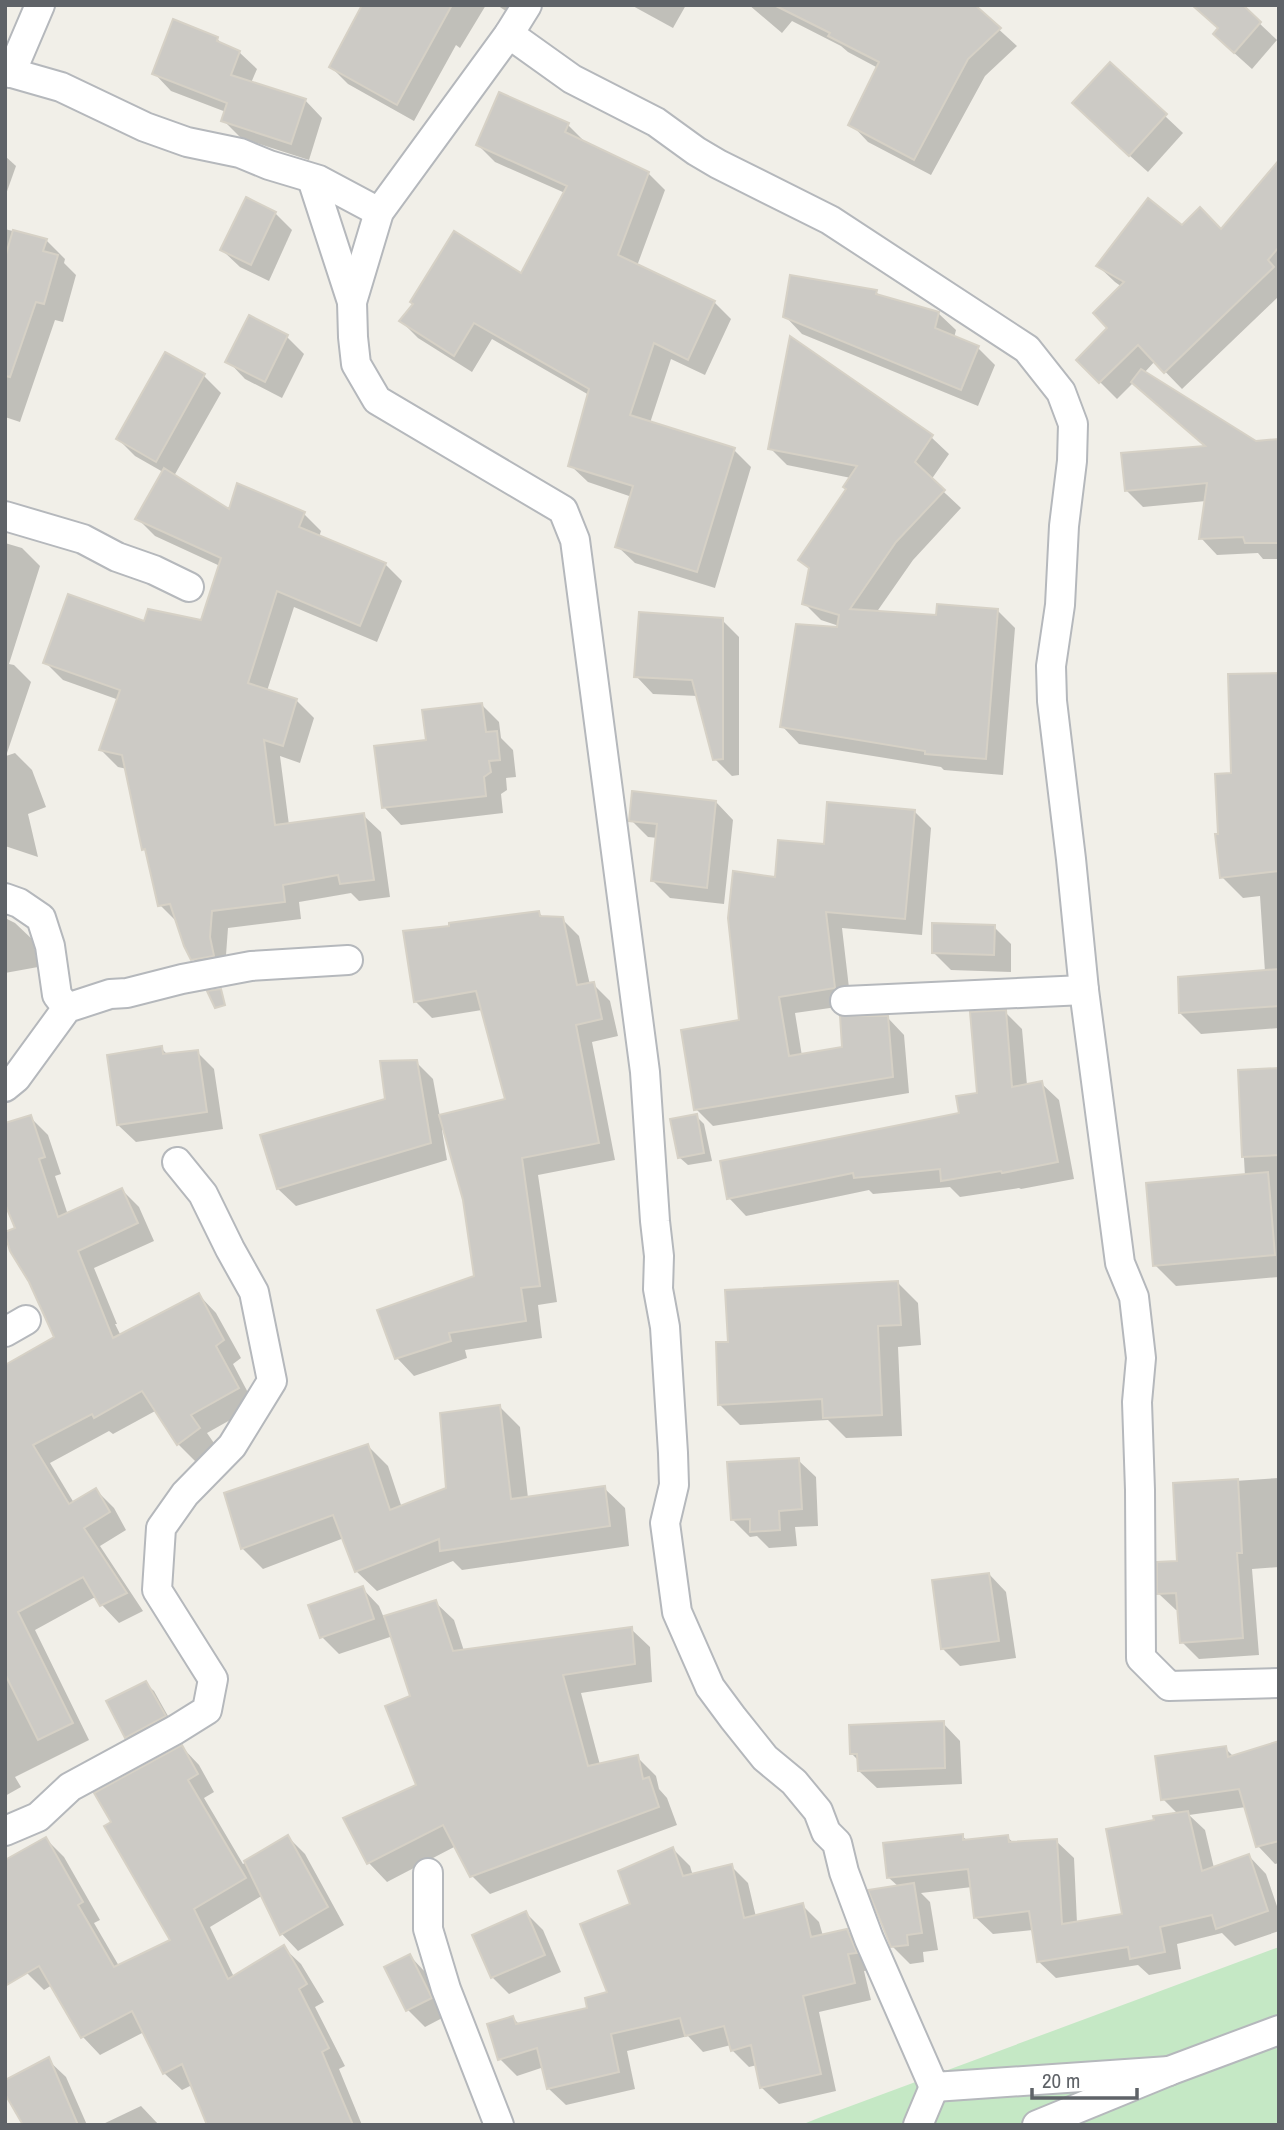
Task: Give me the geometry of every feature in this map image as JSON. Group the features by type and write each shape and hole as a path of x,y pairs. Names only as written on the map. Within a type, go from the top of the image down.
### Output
{"street":[{"path":"40,5 8,72 61,87 145,127 187,142 240,153 269,166 319,180 379,212"},
{"path":"352,302 379,212 509,34 527,5"},
{"path":"509,34 572,79 656,122 718,164 830,220 1027,349 1061,392 1073,424 1072,461 1064,526 1060,605 1051,666 1052,701 1084,990 1120,1263 1134,1297 1141,1358 1137,1402 1141,1658 1169,1686 1279,1683"},
{"path":"312,179 352,302 356,364 377,400 563,510 575,540 645,1072 659,1256 658,1289 665,1327 673,1453 674,1485 664,1524 677,1612 710,1687 765,1758 794,1782 818,1811 826,1832 837,1843 844,1872 869,1939 934,2087 918,2125"},
{"path":"5,516 83,539 117,557 155,570 189,587"},
{"path":"5,898 19,903 41,918 50,946 57,995 67,1008"},
{"path":"5,1087 16,1078 67,1008 110,994 127,993 251,966 348,960"},
{"path":"845,1001 1084,990"},
{"path":"5,1831 38,1817 70,1787 207,1710 213,1679 157,1590 161,1528 185,1494 232,1446 272,1381 254,1292 203,1194 177,1162"},
{"path":"428,1873 428,1929 446,1989 499,2125"},
{"path":"1037,2125 1279,2030"},
{"path":"934,2087 1169,2071"}],"green space":[{"path":"1279,1947 1279,2125 801,2125 821,2117"}],"building":[{"path":"362,5 452,5 397,105 329,67"},
{"path":"774,5 975,5 1001,28 968,59 914,160 848,125 879,62 828,36 830,33"},
{"path":"1192,5 1243,5 1261,22 1234,53 1213,34 1218,28"},
{"path":"173,19 218,37 217,41 240,51 231,75 306,99 291,144 221,121 227,103 152,74"},
{"path":"1110,62 1167,114 1129,156 1072,103"},
{"path":"499,92 569,123 565,132 649,172 618,255 715,301 688,360 654,343 630,415 735,448 697,572 615,547 633,486 568,466 589,389 474,323 454,356 399,321 413,304 410,302 454,231 521,273 567,186 476,145"},
{"path":"1279,160 1279,247 1268,260 1274,267 1164,373 1138,345 1099,383 1076,360 1107,328 1093,313 1124,282 1096,266 1148,198 1182,225 1200,207 1221,229"},
{"path":"246,197 276,212 251,265 220,250"},
{"path":"13,230 47,239 43,251 58,255 44,304 36,302 10,377 5,376 5,258"},
{"path":"790,275 877,290 876,294 939,312 935,328 979,346 961,390 783,317"},
{"path":"249,315 288,335 265,382 225,362"},
{"path":"790,336 933,435 915,462 945,490 896,542 850,609 936,615 937,604 998,609 986,759 925,754 925,751 780,727 796,624 837,627 839,615 802,604 809,568 798,560 846,489 843,487 857,466 768,449"},
{"path":"165,352 205,374 156,462 116,439"},
{"path":"1141,369 1256,441 1279,439 1279,543 1245,543 1243,537 1199,539 1207,483 1125,491 1121,453 1205,446 1131,382"},
{"path":"164,468 229,509 237,483 305,512 299,527 386,563 360,626 277,591 248,683 297,699 283,746 264,740 275,825 364,813 374,880 340,884 338,875 283,885 285,902 212,911 210,937 214,956 191,960 170,904 158,906 145,849 142,850 122,755 99,750 120,690 43,663 68,594 144,621 148,609 201,620 221,558 135,519"},
{"path":"639,612 723,618 723,759 713,760 692,680 634,677"},
{"path":"1279,673 1279,871 1220,878 1215,834 1218,834 1215,774 1231,773 1228,674"},
{"path":"482,703 486,732 497,731 500,760 489,761 491,772 484,777 486,796 382,808 374,746 426,740 422,710"},
{"path":"632,791 716,801 707,888 651,881 657,824 629,821"},
{"path":"827,802 915,810 905,919 826,912 835,988 779,997 789,1056 842,1047 840,1016 888,1016 893,1077 694,1110 681,1030 739,1020 728,918 733,871 775,877 778,840 824,844"},
{"path":"539,911 540,916 563,917 577,985 594,982 602,1019 576,1025 599,1143 522,1158 540,1286 521,1288 526,1321 449,1333 451,1341 395,1359 377,1310 474,1276 463,1200 439,1115 505,1099 476,991 414,1002 403,931"},
{"path":"932,923 995,925 994,955 932,953"},
{"path":"1279,969 1279,1006 1179,1013 1178,977"},
{"path":"221,989 225,1005 215,1008 207,991"},
{"path":"1006,1010 1012,1087 1042,1081 1058,1162 941,1181 940,1169 854,1178 853,1173 727,1199 720,1161 959,1113 956,1096 977,1093 970,1012"},
{"path":"162,1046 163,1054 198,1050 207,1112 117,1125 107,1055"},
{"path":"417,1060 431,1143 277,1189 260,1135 385,1099 380,1061"},
{"path":"1279,1068 1279,1155 1242,1157 1238,1070"},
{"path":"697,1114 704,1153 678,1158 670,1119"},
{"path":"31,1115 45,1157 39,1159 58,1217 122,1188 138,1223 78,1251 113,1338 199,1293 224,1340 216,1346 239,1388 191,1415 200,1428 177,1445 142,1391 94,1418 92,1414 33,1445 69,1504 96,1488 110,1512 84,1528 127,1593 100,1606 83,1577 18,1612 73,1723 38,1740 5,1674 5,1365 54,1337 29,1282 10,1251 5,1234 15,1228 5,1204 5,1123"},
{"path":"1268,1172 1275,1255 1153,1266 1146,1183"},
{"path":"898,1281 901,1325 878,1326 882,1415 823,1418 822,1399 718,1405 716,1342 728,1342 725,1290"},
{"path":"500,1405 511,1499 605,1486 610,1526 440,1551 439,1539 355,1572 333,1515 241,1549 224,1493 368,1444 390,1510 446,1488 440,1413"},
{"path":"799,1458 802,1509 779,1511 780,1530 750,1532 750,1519 731,1520 727,1462"},
{"path":"1238,1479 1242,1553 1237,1553 1243,1638 1180,1643 1176,1593 1157,1594 1157,1562 1177,1561 1173,1483"},
{"path":"989,1573 999,1641 941,1649 932,1580"},
{"path":"363,1586 374,1619 320,1638 308,1605"},
{"path":"436,1600 453,1651 632,1627 635,1664 563,1675 588,1766 638,1755 643,1779 649,1777 659,1807 470,1877 443,1825 367,1864 343,1818 416,1785 385,1706 410,1696 384,1616"},
{"path":"146,1681 166,1716 125,1738 106,1701"},
{"path":"944,1721 945,1768 858,1771 857,1754 850,1754 849,1725"},
{"path":"1279,1741 1279,1841 1256,1847 1239,1789 1161,1800 1155,1756 1226,1746 1228,1757"},
{"path":"182,1745 198,1774 188,1780 246,1878 194,1909 228,1979 284,1945 307,1984 299,1989 329,2048 322,2052 353,2125 207,2125 182,2064 163,2074 132,2011 81,2038 39,1966 5,1986 5,1860 46,1837 83,1902 78,1905 114,1967 170,1940 104,1826 111,1822 94,1793"},
{"path":"1188,1811 1202,1871 1249,1854 1268,1911 1216,1929 1212,1915 1160,1927 1165,1952 1130,1959 1128,1947 1037,1962 1029,1911 974,1918 968,1869 887,1878 883,1843 963,1834 963,1840 1008,1835 1009,1842 1057,1839 1062,1924 1122,1914 1106,1829 1154,1820 1153,1816"},
{"path":"288,1835 328,1907 280,1935 244,1861"},
{"path":"673,1847 683,1876 732,1864 744,1918 803,1903 811,1937 847,1929 857,1953 848,1954 855,1983 803,1996 821,2074 760,2088 751,2045 731,2051 724,2026 685,2036 680,2018 611,2034 619,2072 547,2089 537,2048 498,2060 487,2024 513,2016 516,2024 587,2008 585,1998 607,1992 580,1924 630,1904 618,1871"},
{"path":"914,1883 922,1933 907,1935 908,1945 891,1947 868,1890"},
{"path":"526,1911 545,1955 491,1978 472,1935"},
{"path":"410,1954 432,1998 406,2011 384,1967"},
{"path":"49,2057 78,2125 23,2125 5,2094 5,2080"}]}
